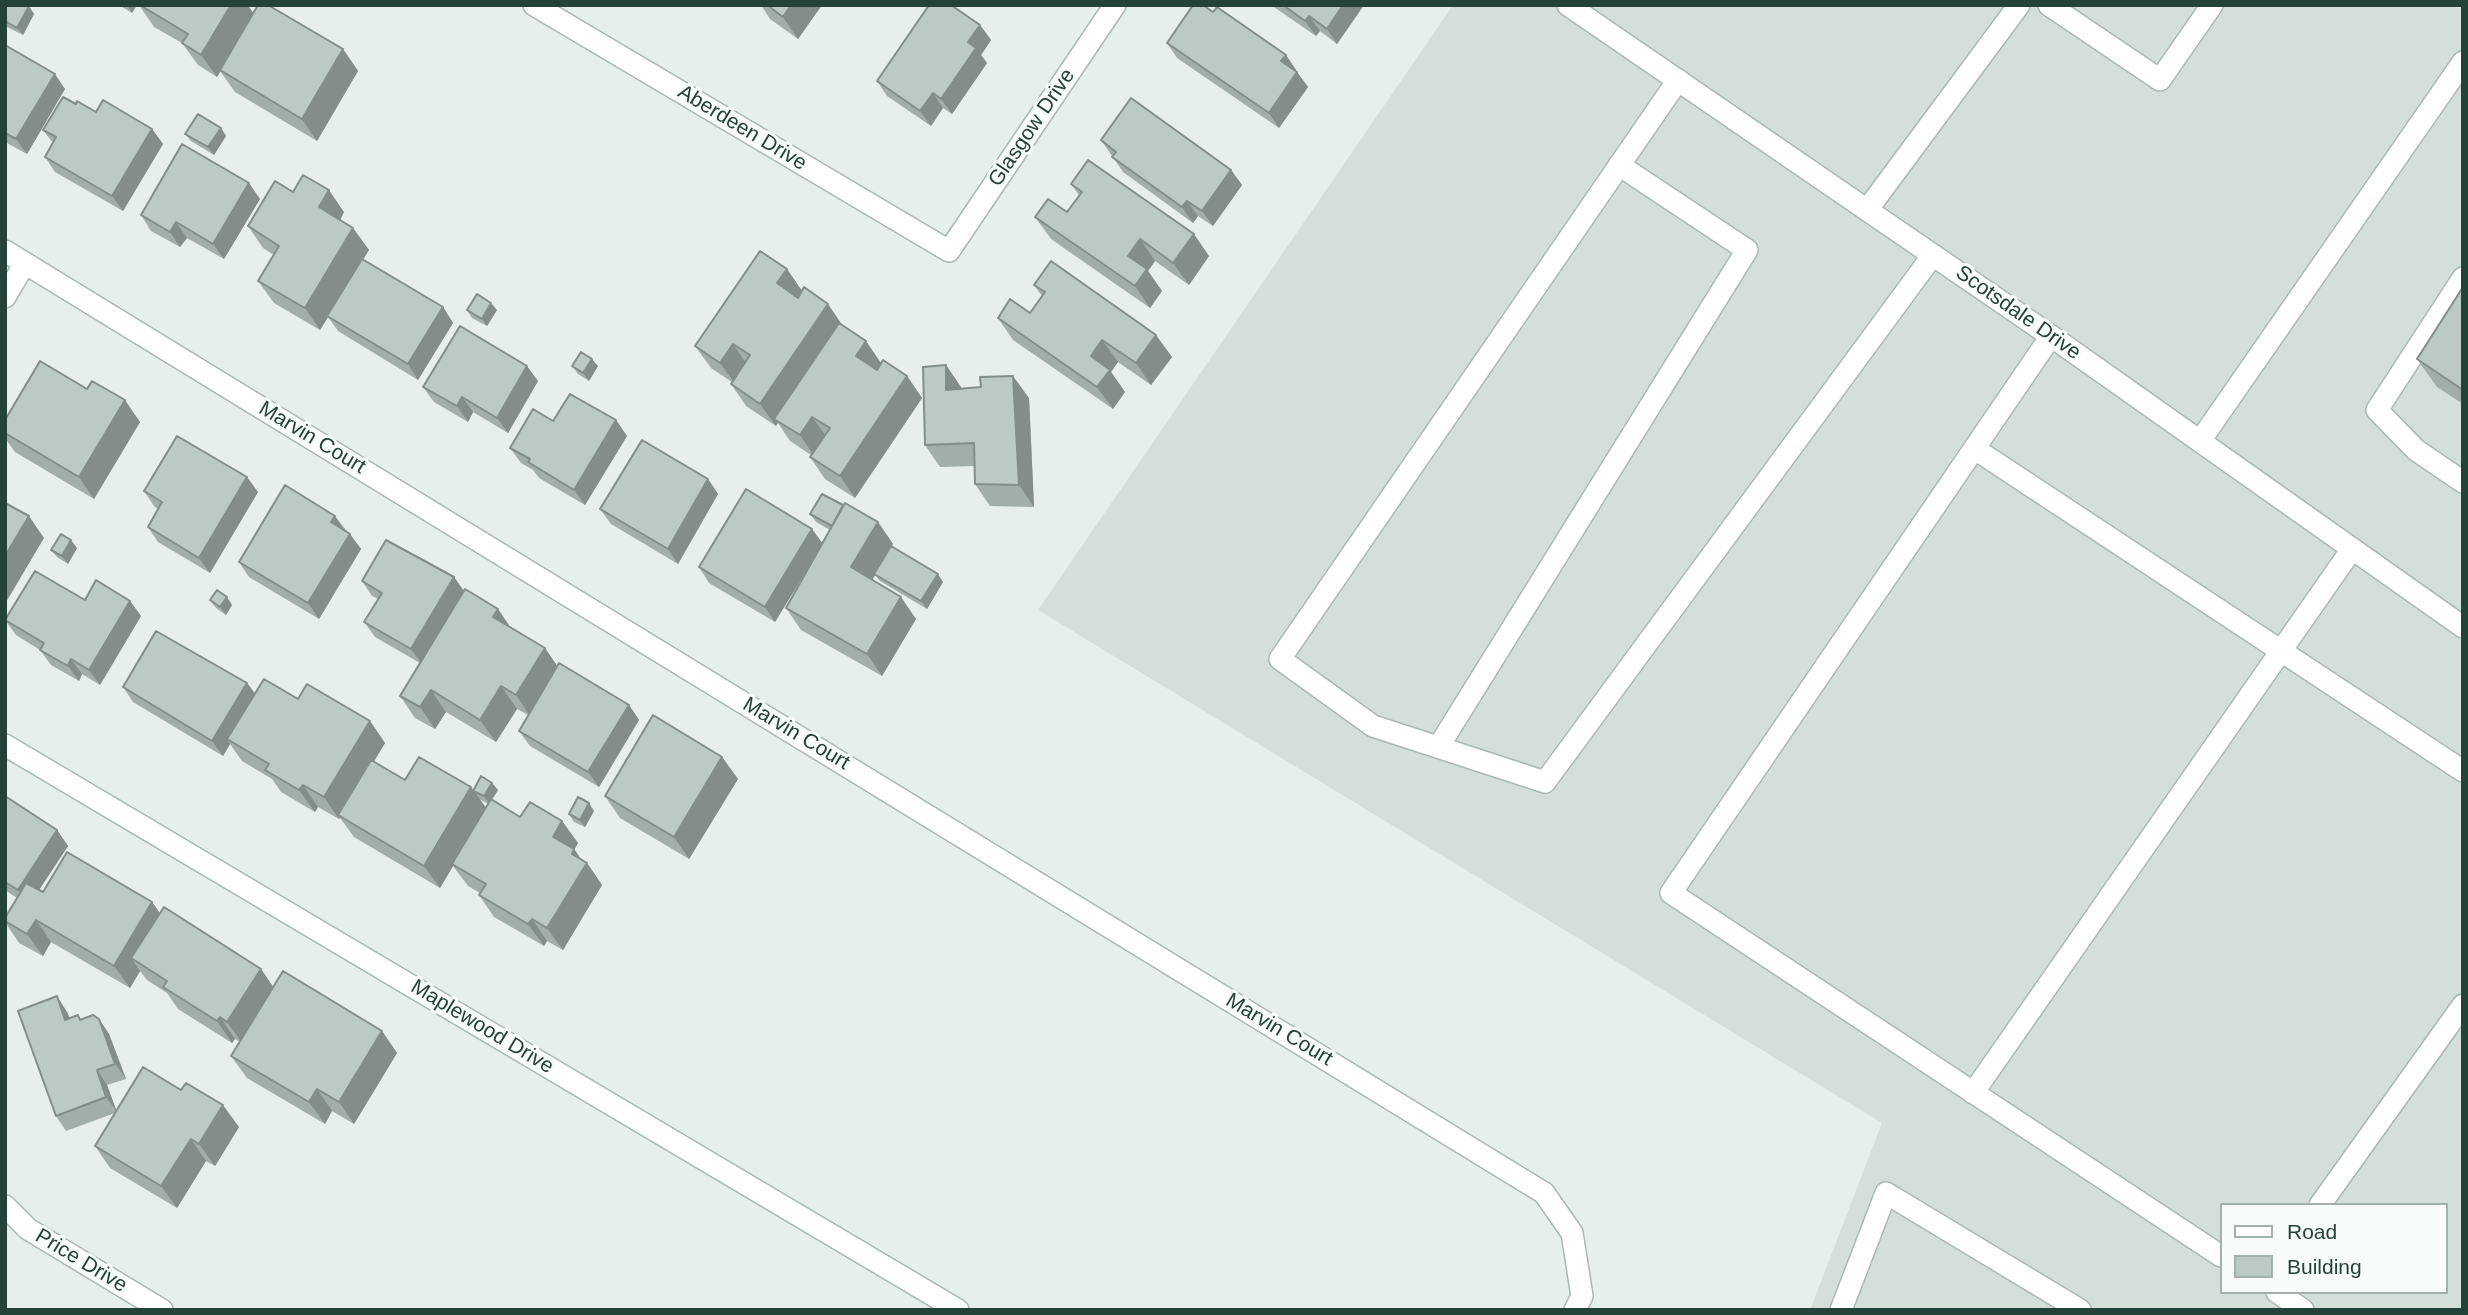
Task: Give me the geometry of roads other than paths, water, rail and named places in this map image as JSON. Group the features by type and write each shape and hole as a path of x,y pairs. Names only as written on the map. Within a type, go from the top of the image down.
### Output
{"street":[{"name":"Aberdeen Drive","path":"534,5 949,251"},
{"name":"Glasgow Drive","path":"949,251 1115,5"},
{"name":"Scotsdale Drive","path":"1568,5 2052,336 2463,627"},
{"path":"1867,210 2019,5"},
{"path":"2049,5 2160,80 2212,5"},
{"path":"2200,441 2463,62"},
{"path":"1678,80 1280,659 1373,726 1545,782 1933,255"},
{"path":"1440,746 1748,250 1619,165"},
{"name":"Marvin Court","path":"5,251 1544,1193 1572,1233 1582,1296 1575,1310"},
{"path":"5,297 25,263"},
{"path":"2463,278 2377,410 2416,450 2463,482"},
{"path":"2052,336 1671,893 2220,1255"},
{"path":"1975,449 2463,771"},
{"path":"1973,1093 2352,549"},
{"name":"Maplewood Drive","path":"5,745 958,1310"},
{"path":"2321,1203 2463,1005"},
{"path":"1841,1310 1886,1193 2080,1310"},
{"name":"Price Drive","path":"5,1206 28,1229 162,1310"},
{"path":"2280,1294 2303,1310"}]}
